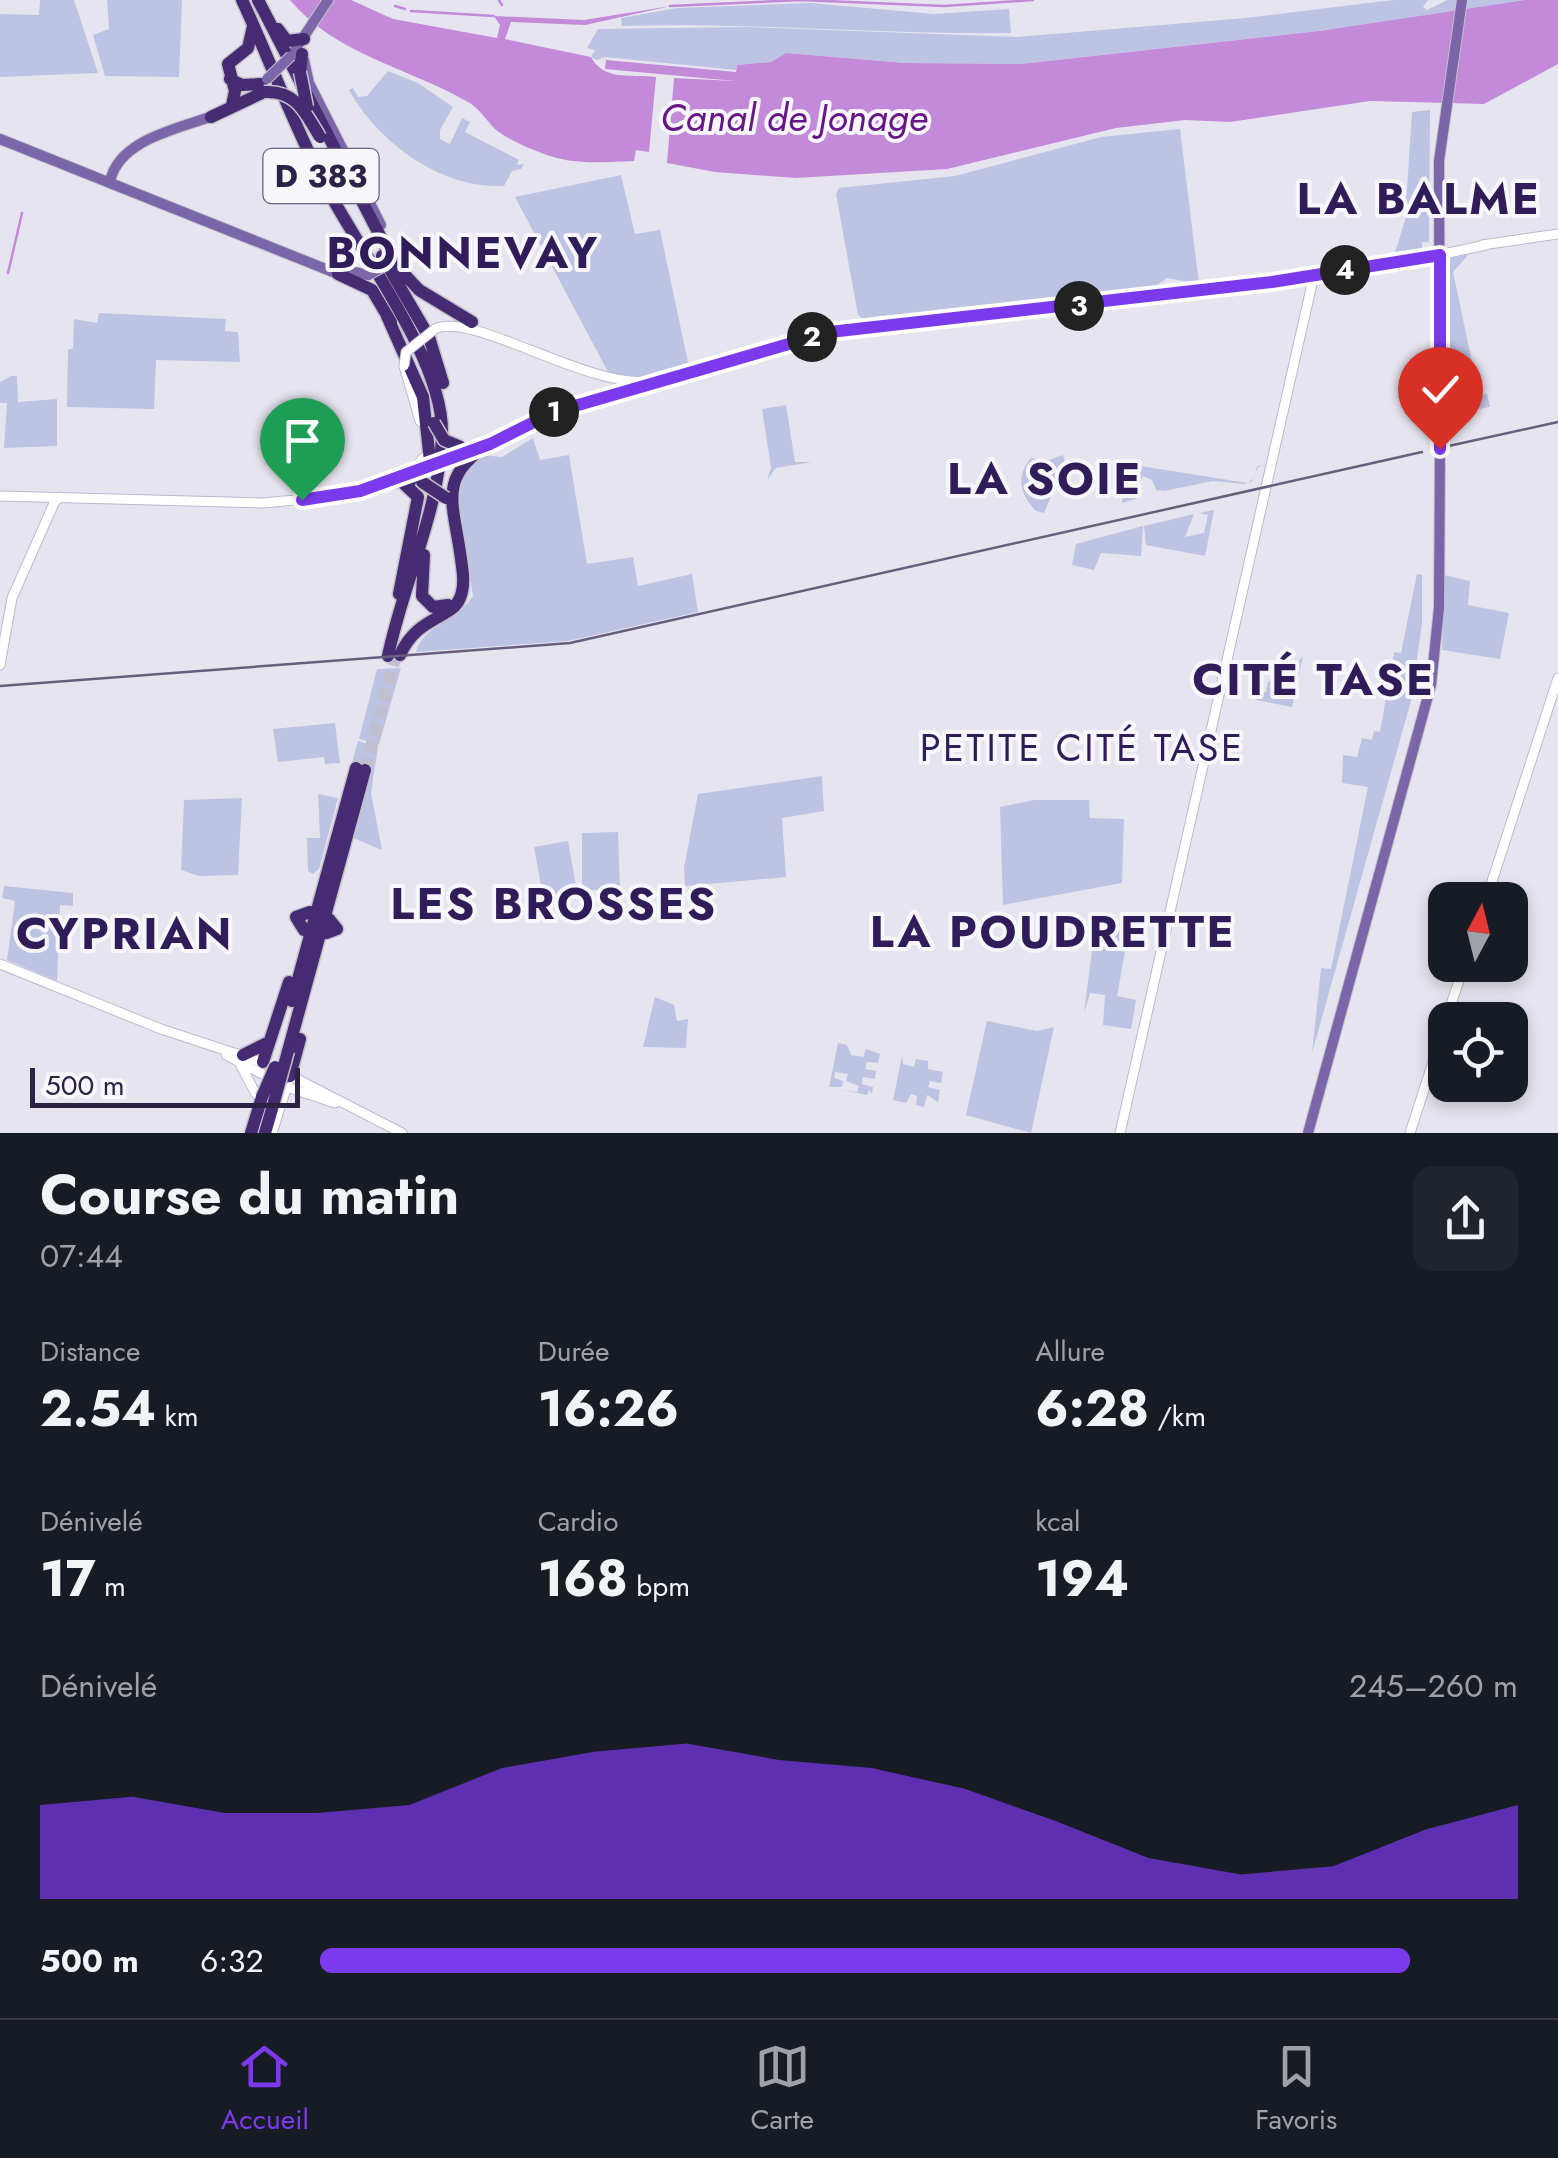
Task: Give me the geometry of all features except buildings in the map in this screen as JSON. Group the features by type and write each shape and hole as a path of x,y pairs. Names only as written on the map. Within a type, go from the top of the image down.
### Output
{"highway":[{"name":"D 383","path":"246,0 267,84 370,272 421,353 437,394 442,432 435,484 393,653"},
{"name":"D 383","path":"246,0 331,180 443,383 449,448 424,555 393,653"},
{"path":"260,0 299,54 392,255"},
{"path":"260,0 299,54 386,233"},
{"path":"234,93 228,62 249,45 254,25"},
{"path":"299,54 300,90 320,136 362,222 429,337 443,383"},
{"path":"236,55 257,56 267,84"},
{"path":"234,93 242,85 267,84 299,102 320,136"},
{"path":"211,117 267,84"},
{"path":"362,222 418,290 472,322"},
{"path":"336,270 367,286 387,316 444,440 460,452 490,444"},
{"path":"370,272 425,376 433,417"},
{"path":"387,316 425,406 432,460 424,472 402,482 387,482"},
{"path":"393,653 399,596 424,472 422,410 404,366"},
{"path":"393,653 415,630 452,609 461,597 464,579 453,479 464,462 490,444"},
{"path":"424,472 446,498 460,579 458,592 448,606 433,607 422,596 424,555"},
{"path":"399,596 418,508 415,490 402,482"},
{"path":"270,1131 268,1100 328,926 361,769 304,930 279,1064"},
{"path":"279,1064 335,842"},
{"path":"252,1133 268,1100 340,861"},
{"path":"240,1058 279,1064 302,1087"}],"main road":[{"path":"110,182 116,164 140,146 187,122 211,117 234,93 267,84 299,54 328,0"},
{"path":"1305,1133 1411,766 1436,659 1439,161 1461,1"},
{"path":"0,139 336,270 370,272 384,266 392,255 386,233"},
{"path":"490,444 554,412 854,329 1098,304 1314,276 1558,234"},
{"path":"1120,1133 1314,276"},
{"path":"472,322 562,363"},
{"path":"424,472 414,395 404,366 406,352 436,328 461,324 607,379 643,382 680,375"},
{"path":"594,376 602,388 597,399"},
{"path":"607,379 612,386 611,396"},
{"path":"0,496 263,503 339,496 424,472 460,452"},
{"path":"0,666 5,610 55,501 61,497"},
{"path":"1492,882 1558,678"},
{"path":"0,964 240,1058 279,1064 302,1087 398,1131"},
{"path":"240,1058 268,1100"},
{"path":"268,1100 279,1064"},
{"path":"1410,1133 1428,1078"},
{"path":"268,1100 302,1087"}],"shaded area":[{"path":"40,0 74,0 98,73 0,77 0,14 39,15"},
{"path":"107,0 182,0 179,77 105,76 93,35 109,29"},
{"path":"1393,0 1428,0 1423,7 1427,10 1447,0 1525,0 1319,31 1021,64 905,63 786,53 771,62 737,65 736,70 605,57 597,60 591,57 595,50 587,48 598,29 749,27 1017,37 1246,18"},
{"path":"811,3 934,14 1009,9 1011,33 622,26 621,18 677,8"},
{"path":"388,71 418,83 453,107 440,130 440,139 450,144 462,118 470,122 465,132 519,160 517,165 524,164 521,169 512,171 504,186 480,185 457,180 413,159 376,127 349,90 353,88 358,97 367,96"},
{"path":"1430,110 1429,242 1422,242 1422,251 1394,256 1405,220 1412,112"},
{"path":"1180,129 1199,284 1167,278 1150,290 945,314 946,310 938,309 936,314 865,321 858,315 836,194 839,188 955,176 1101,137"},
{"path":"621,175 635,234 660,230 689,367 637,377 607,370 515,197"},
{"path":"1469,254 1453,272 1479,395 1487,394 1490,407 1444,415 1445,260"},
{"path":"99,313 226,319 225,331 238,332 240,362 156,360 154,409 67,407 68,350 73,348 74,319 97,323"},
{"path":"17,376 18,402 57,399 57,446 4,448 7,403 0,403 0,382"},
{"path":"786,405 795,462 812,462 776,468 767,480 771,468 762,409"},
{"path":"533,438 540,460 569,455 587,564 633,557 638,586 692,574 698,612 568,641 416,652 425,636 473,596 456,481 481,455 502,457"},
{"path":"1063,455 1065,463 1044,513 1036,511 1022,485 1026,465 1031,458 1046,461"},
{"path":"1128,464 1247,483 1213,481 1164,491 1156,490 1152,480 1143,476 1140,483 1139,474 1132,473 1130,487 1141,489 1141,497 1122,503"},
{"path":"1214,510 1205,556 1146,545 1144,526 1194,514 1185,537 1204,533 1208,515 1199,513"},
{"path":"1143,526 1141,556 1101,553 1094,570 1072,565 1076,544"},
{"path":"1417,574 1422,575 1422,624 1411,701 1312,1053 1321,968 1331,969 1368,787 1342,783 1343,755 1357,757 1362,738 1372,740 1374,731 1380,732 1394,652 1401,653"},
{"path":"1444,575 1470,581 1468,605 1509,613 1500,659 1442,650"},
{"path":"1303,656 1292,707 1256,700 1258,691 1266,692 1268,682 1283,670 1290,672"},
{"path":"401,668 379,744 359,739 377,669"},
{"path":"335,723 340,763 325,764 324,757 278,762 273,729"},
{"path":"358,741 378,747 371,793 382,850 353,838 372,768 352,763"},
{"path":"822,776 824,811 782,818 786,877 685,886 684,868 698,794"},
{"path":"318,794 338,798 319,869 313,874 308,871 307,838 320,838"},
{"path":"242,798 238,875 199,876 181,870 184,800"},
{"path":"1034,800 1089,800 1090,818 1124,819 1122,883 1003,905 1000,807"},
{"path":"618,832 620,890 582,890 582,833"},
{"path":"568,841 578,897 544,902 534,847"},
{"path":"4,886 73,893 73,906 60,905 57,981 7,960 15,901 2,898"},
{"path":"1097,912 1107,913 1106,919 1146,927 1142,950 1118,945 1117,950 1125,952 1117,996 1136,1000 1131,1029 1103,1025 1105,995 1090,993 1084,1013"},
{"path":"655,997 674,1005 677,1021 688,1019 686,1048 643,1047"},
{"path":"987,1021 1037,1031 1054,1027 1031,1133 966,1115"},
{"path":"838,1043 847,1045 851,1055 863,1057 866,1049 880,1054 878,1063 867,1062 865,1069 876,1071 875,1079 863,1077 862,1084 873,1087 872,1094 869,1090 867,1095 842,1090 857,1092 859,1086 846,1081 848,1074 835,1072 834,1078 843,1081 842,1087 829,1087"},
{"path":"902,1056 903,1064 914,1067 916,1059 928,1061 928,1069 943,1072 941,1083 930,1081 928,1087 940,1090 938,1102 927,1095 924,1107 916,1105 917,1096 911,1094 906,1103 893,1100"}],"water":[{"name":"Canal de Jonage","path":"290,0 351,0 393,19 497,38 500,25 494,16 584,20 671,6 585,25 511,22 505,39 591,57 610,73 656,77 649,152 636,150 634,161 592,162 560,159 529,148 495,129 468,102 329,34"},
{"name":"Canal de Jonage","path":"1525,0 1558,0 1558,64 1484,104 1370,101 1230,122 1185,120 1116,128 947,169 796,178 715,172 667,163 674,78 735,81 605,69 606,60 736,72 737,65 771,62 786,53 905,63 1021,64 1319,31"}],"waterway":[{"path":"499,0 502,5"},
{"path":"670,6 801,0 944,6 1033,0"},
{"path":"395,6 405,9"},
{"path":"411,11 494,16"},
{"path":"8,273 22,213"}],"tunnel":[{"path":"365,770 396,655"}],"tram line":[{"path":"1444,447 1558,422"},
{"path":"0,686 570,643 1422,452"}],"district":[{"name":"LA BALME","path":"1419,198"},
{"name":"BONNEVAY","path":"463,252"},
{"name":"LA SOIE","path":"1045,478"},
{"name":"CITÉ TASE","path":"1314,679"},
{"name":"PETITE CITÉ TASE","path":"1082,748"},
{"name":"LES BROSSES","path":"554,903"},
{"name":"LA POUDRETTE","path":"1053,931"},
{"name":"CYPRIAN","path":"125,933"}],"route":[{"path":"302,500 360,491 490,444 554,412 830,332 1098,304 1440,255 1440,449"}]}
